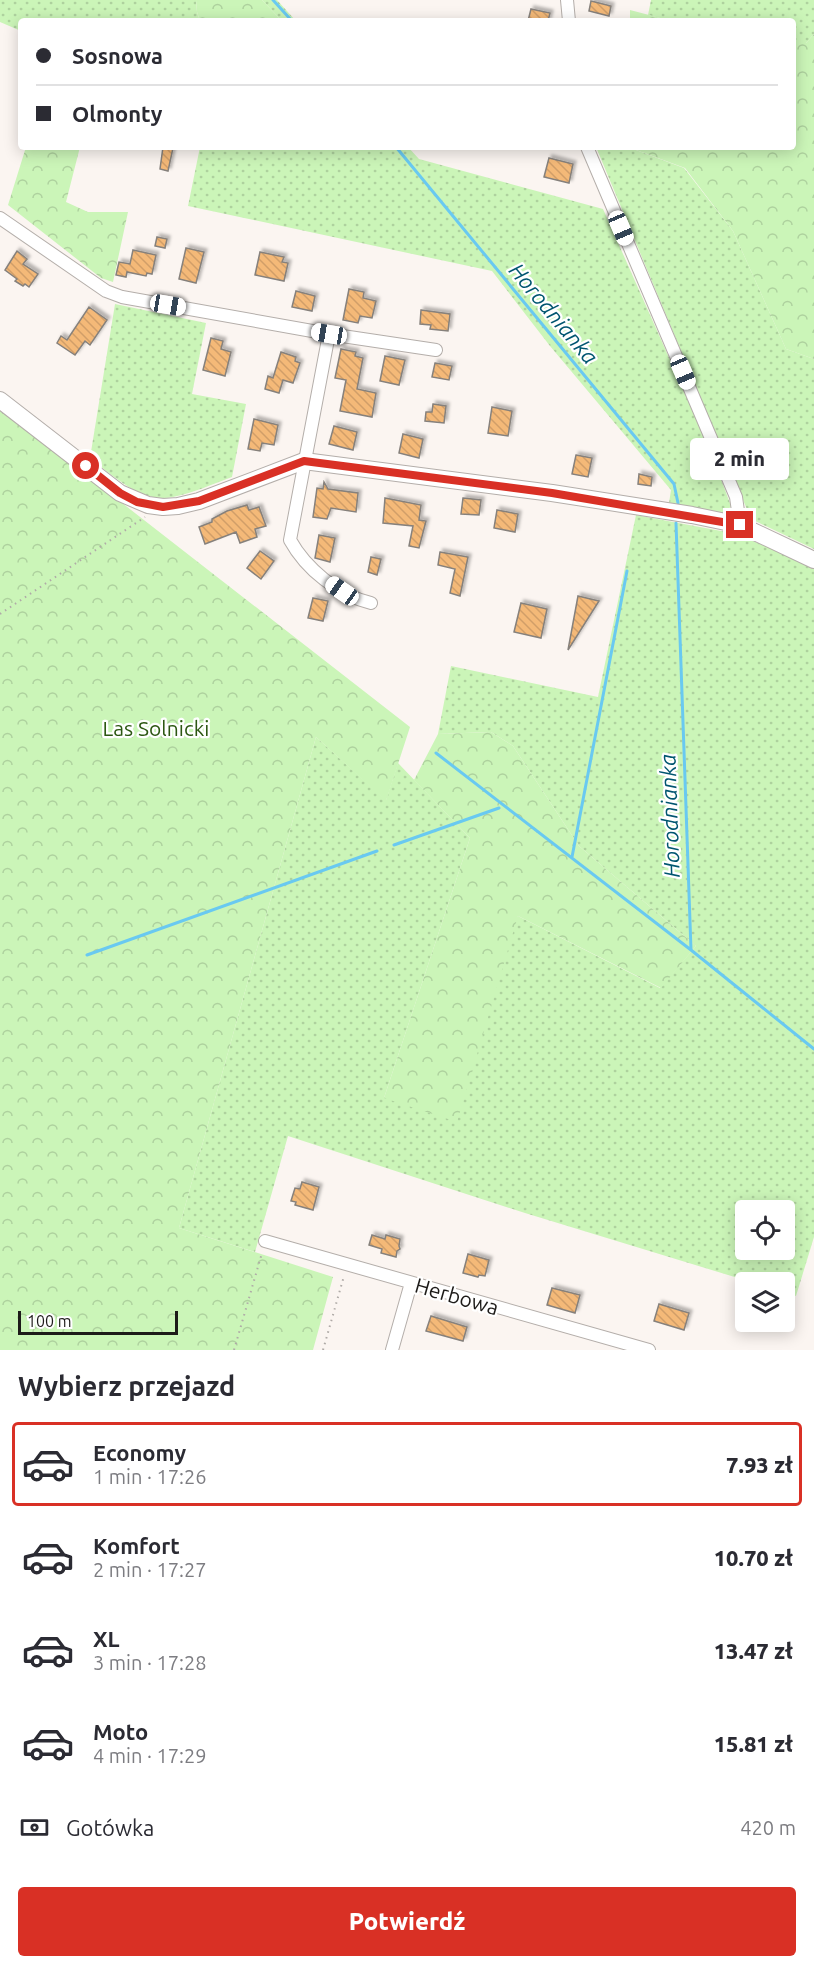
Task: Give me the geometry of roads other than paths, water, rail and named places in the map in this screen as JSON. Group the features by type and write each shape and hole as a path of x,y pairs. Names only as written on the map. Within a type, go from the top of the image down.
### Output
{"street":[{"path":"567,0 569,18"},
{"path":"588,150 736,496 740,525"},
{"path":"0,218 106,291 122,297 329,334 436,350"},
{"path":"329,334 290,540 299,556 312,569 357,600 371,603"},
{"path":"0,400 120,493 147,505 171,506 199,501 304,461 552,493 740,525 814,560"},
{"name":"Herbowa","path":"265,1241 649,1350"},
{"path":"392,1350 411,1283"}],"waterway":[{"name":"Horodnianka","path":"273,0 289,18"},
{"name":"Horodnianka","path":"398,150 674,484 678,503"},
{"name":"Horodnianka","path":"676,523 691,950 814,1049"},
{"path":"572,857 627,571"},
{"path":"436,753 691,950"},
{"path":"394,845 499,808"},
{"path":"87,955 377,851"}],"park label":[{"name":"Las Solnicki","path":"156,728"}]}
